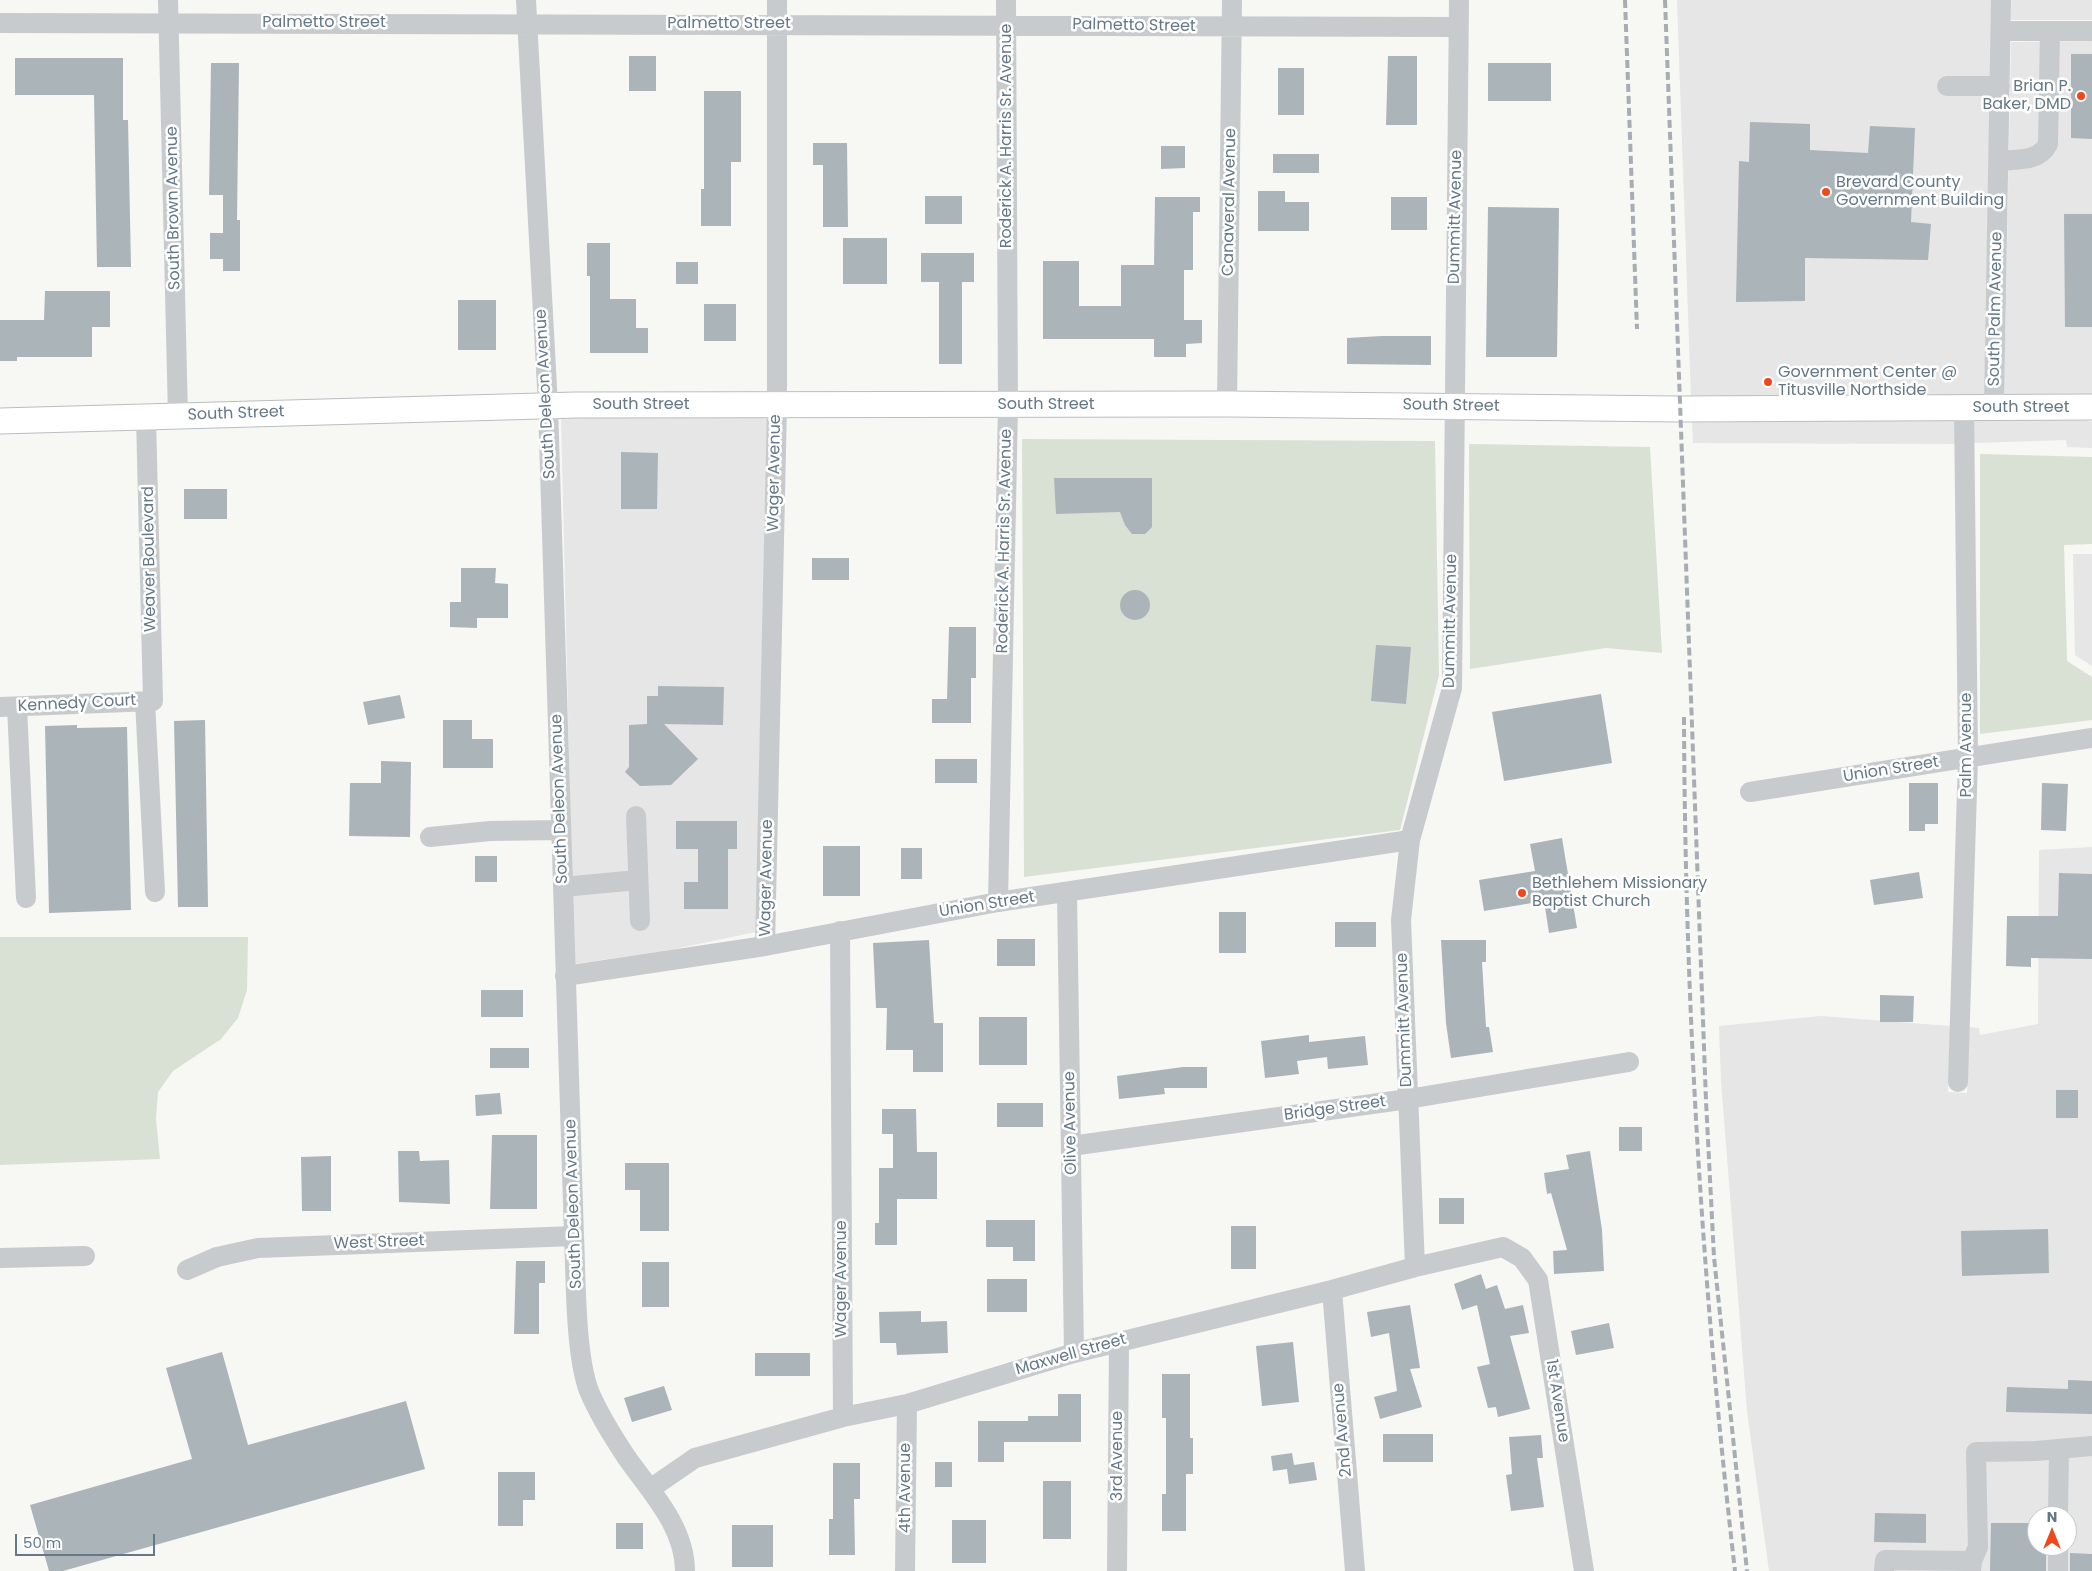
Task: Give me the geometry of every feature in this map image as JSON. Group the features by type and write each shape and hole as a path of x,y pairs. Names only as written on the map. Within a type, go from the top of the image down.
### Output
{"main road":[{"name":"South Street","path":"0,421 548,406 1227,404 1679,409 2088,409"}],"street":[{"name":"South Brown Avenue","path":"168,0 178,416"},
{"name":"South Deleon Avenue","path":"526,0 548,406 574,1236 581,1348 588,1389 609,1431 650,1489 676,1531 685,1554 685,1571"},
{"name":"Wager Avenue","path":"765,946 777,405 777,0"},
{"name":"Roderick A. Harris Sr. Avenue","path":"998,902 1008,405 1006,0"},
{"name":"Canaveral Avenue","path":"1227,404 1232,0"},
{"name":"Dummitt Avenue","path":"1415,1267 1401,920 1410,840 1452,688 1458,0"},
{"name":"South Palm Avenue","path":"1994,408 2002,0"},
{"name":"Palmetto Street","path":"0,22 1006,25 1232,28 1458,27"},
{"path":"2001,31 2092,31"},
{"path":"1999,161 2035,158 2044,152 2048,144 2050,31"},
{"path":"1947,86 2000,86"},
{"name":"Palm Avenue","path":"1958,1082 1968,758 1964,408"},
{"name":"Weaver Boulevard","path":"146,417 149,701 155,892"},
{"name":"Kennedy Court","path":"9,707 149,701"},
{"path":"9,707 26,898"},
{"name":"Union Street","path":"1750,792 2092,738"},
{"path":"636,816 640,922"},
{"path":"430,837 490,831 561,830"},
{"name":"Union Street","path":"565,976 765,946 998,902 1410,840"},
{"path":"563,887 637,880"},
{"name":"Olive Avenue","path":"1067,892 1074,1353"},
{"name":"Wager Avenue","path":"840,931 843,1417"},
{"name":"Bridge Street","path":"1071,1146 1408,1099 1629,1062"},
{"name":"West Street","path":"187,1270 217,1257 258,1248 574,1236"},
{"name":"Maxwell Street","path":"650,1489 695,1458 843,1417 906,1404 1074,1353 1332,1290 1415,1267 1503,1247"},
{"name":"1st Avenue","path":"1503,1247 1522,1258 1538,1280 1584,1571"},
{"path":"0,1258 85,1256"},
{"name":"2nd Avenue","path":"1332,1290 1355,1571"},
{"name":"3rd Avenue","path":"1117,1571 1119,1342"},
{"name":"4th Avenue","path":"905,1571 906,1404"},
{"path":"1884,1571 1885,1560 1918,1566 1971,1566 1978,1547 1976,1452 2092,1446"},
{"path":"2058,1506 2059,1449"},
{"path":"2058,1556 2058,1571"}],"shaded area":[{"path":"1677,0 1992,0 1985,397 1691,398"},
{"path":"2011,0 2092,0 2092,20 2011,20"},
{"path":"2092,41 2092,397 2004,397 2011,42"},
{"path":"561,416 767,416 756,932 670,950 574,964"},
{"path":"1955,419 1955,444 1693,443 1692,420"},
{"path":"1974,419 2081,419 2092,422 2092,448 2067,447 2066,440 1974,443"},
{"path":"1022,439 1435,441 1439,675 1400,830 1024,877"},
{"path":"1469,444 1650,447 1662,653 1606,648 1470,669"},
{"path":"1980,454 2092,457 2092,544 2064,545 2067,661 2092,677 2092,720 1980,734"},
{"path":"2073,554 2092,554 2092,666 2075,655"},
{"path":"2092,847 2092,1571 1769,1571 1747,1411 1721,1081 1719,1026 1821,1016 1950,1026 1948,1092 1967,1093 1969,1027 1979,1028 1980,1035 2038,1024 2039,850"},
{"path":"0,937 248,937 247,990 238,1018 221,1039 173,1071 158,1092 156,1119 160,1159 0,1165"}],"building":[{"name":"Brian P. Baker, DMD","path":"2071,54 2092,54 2092,139 2071,138"},
{"path":"629,56 656,56 656,91 629,91"},
{"path":"1388,56 1417,56 1417,125 1386,125"},
{"path":"15,58 123,58 123,120 128,120 131,267 97,267 94,95 15,95"},
{"path":"211,63 239,63 237,220 240,220 240,271 223,271 223,259 210,259 210,233 223,233 223,195 209,195"},
{"path":"1488,63 1551,63 1551,101 1488,101"},
{"path":"1278,68 1304,68 1304,115 1278,115"},
{"path":"704,91 741,91 741,162 731,162 731,226 701,226 701,189 704,189"},
{"name":"Brevard County Government Building","path":"1750,122 1810,124 1810,150 1868,153 1870,126 1915,128 1911,222 1931,224 1928,260 1805,258 1805,301 1736,302 1739,161 1749,162"},
{"path":"813,143 847,143 848,227 823,227 823,165 813,165"},
{"path":"1161,146 1185,146 1185,168 1161,169"},
{"path":"1273,154 1319,154 1319,173 1273,173"},
{"path":"1258,191 1285,191 1285,202 1309,202 1309,231 1258,231"},
{"path":"925,196 962,196 962,224 925,224"},
{"path":"1155,197 1200,197 1200,212 1193,212 1193,270 1184,270 1184,320 1202,320 1202,343 1186,344 1186,357 1154,357 1154,339 1043,339 1043,261 1079,261 1079,306 1121,306 1121,265 1154,265"},
{"path":"1391,197 1427,197 1427,230 1391,230"},
{"path":"1488,207 1559,208 1557,357 1486,357"},
{"path":"2064,214 2092,214 2092,327 2065,327"},
{"path":"843,238 887,238 887,284 843,284"},
{"path":"587,243 610,243 610,299 636,299 636,328 648,328 648,353 590,353 590,276 587,276"},
{"path":"921,253 974,253 974,282 962,282 962,364 939,364 939,282 921,282"},
{"path":"676,262 698,262 698,284 676,284"},
{"path":"45,291 110,291 110,327 92,327 92,357 17,357 17,361 0,361 0,320 44,320"},
{"path":"458,300 496,300 496,350 458,350"},
{"path":"704,304 736,304 736,341 704,341"},
{"path":"1431,336 1431,365 1347,364 1347,338"},
{"path":"621,452 658,453 657,509 621,509"},
{"path":"1054,478 1152,478 1152,527 1145,534 1132,534 1125,525 1120,512 1056,514"},
{"path":"184,489 227,489 227,519 184,519"},
{"path":"812,558 849,558 849,580 812,580"},
{"path":"461,568 496,568 495,583 508,584 508,618 477,618 477,628 450,627 450,602 461,602"},
{"path":"1135,590 1145,595 1150,605 1145,615 1135,620 1125,615 1120,605 1125,595"},
{"path":"949,627 976,627 976,678 971,678 971,723 932,723 932,699 947,699"},
{"path":"1376,645 1411,647 1406,704 1371,701"},
{"path":"658,686 724,687 723,725 664,724 698,759 671,785 640,786 625,772 629,767 629,725 647,724 647,696 658,696"},
{"path":"1601,694 1612,763 1504,781 1492,712"},
{"path":"400,695 405,718 368,725 363,702"},
{"path":"205,720 208,907 178,907 174,721"},
{"path":"443,720 472,720 472,739 493,739 493,768 443,768"},
{"path":"77,725 77,728 127,727 131,910 49,913 45,726"},
{"path":"935,759 977,759 977,783 935,783"},
{"path":"381,761 411,762 410,837 349,836 350,783 381,783"},
{"path":"1909,783 1938,783 1938,824 1925,824 1925,831 1909,831"},
{"path":"2042,783 2068,784 2066,831 2041,830"},
{"path":"676,821 737,821 737,849 728,849 728,909 684,909 684,882 698,882 698,849 676,849"},
{"path":"1562,838 1577,928 1549,933 1544,901 1484,911 1479,880 1535,871 1530,844"},
{"path":"823,846 860,846 860,896 823,896"},
{"path":"901,848 922,848 922,879 901,879"},
{"path":"475,856 497,856 497,882 475,882"},
{"path":"1919,872 1923,898 1874,905 1870,880"},
{"path":"2059,873 2092,874 2092,959 2031,958 2031,967 2006,966 2007,916 2058,916"},
{"path":"1219,912 1246,912 1246,953 1219,953"},
{"path":"1335,922 1376,922 1376,947 1335,947"},
{"path":"997,939 1035,939 1035,966 997,966"},
{"path":"929,940 934,1023 943,1023 943,1072 913,1072 913,1050 886,1050 887,1008 876,1008 873,943"},
{"path":"1441,940 1486,940 1486,962 1482,962 1486,1027 1489,1027 1493,1052 1451,1058 1446,1023"},
{"path":"481,990 523,990 523,1017 481,1017"},
{"path":"1880,995 1914,996 1913,1022 1880,1022"},
{"path":"979,1017 1027,1017 1027,1065 979,1065"},
{"path":"1309,1035 1309,1042 1365,1036 1368,1065 1328,1069 1327,1057 1297,1061 1299,1074 1265,1078 1261,1041"},
{"path":"490,1048 529,1048 529,1068 490,1068"},
{"path":"1183,1067 1207,1067 1207,1088 1164,1088 1165,1094 1119,1099 1117,1076"},
{"path":"2056,1090 2078,1090 2078,1118 2056,1118"},
{"path":"500,1093 502,1114 476,1116 475,1095"},
{"path":"997,1103 1043,1103 1043,1127 997,1127"},
{"path":"882,1109 916,1109 917,1152 937,1152 937,1199 897,1199 897,1245 875,1245 875,1223 879,1223 879,1168 893,1168 893,1134 882,1134"},
{"path":"1619,1127 1642,1127 1642,1151 1619,1151"},
{"path":"492,1135 537,1135 537,1209 490,1209"},
{"path":"398,1151 419,1151 420,1161 449,1160 450,1204 399,1202"},
{"path":"1590,1151 1602,1230 1604,1271 1554,1274 1553,1251 1567,1250 1551,1193 1547,1194 1544,1173 1569,1169 1566,1155"},
{"path":"331,1156 331,1211 302,1211 301,1157"},
{"path":"625,1163 669,1163 669,1231 640,1231 640,1190 625,1190"},
{"path":"1439,1198 1464,1198 1464,1224 1439,1224"},
{"path":"986,1220 1035,1220 1035,1261 1013,1261 1013,1247 986,1247"},
{"path":"1231,1226 1256,1226 1256,1269 1231,1269"},
{"path":"2048,1229 2049,1273 1962,1276 1961,1231"},
{"path":"516,1261 545,1261 545,1283 539,1283 539,1334 514,1334"},
{"path":"642,1262 669,1262 669,1307 642,1307"},
{"path":"1481,1274 1486,1289 1497,1285 1505,1309 1523,1305 1529,1333 1510,1336 1530,1409 1498,1417 1496,1407 1488,1408 1477,1367 1490,1364 1477,1305 1462,1310 1454,1284"},
{"path":"987,1279 1027,1279 1027,1312 987,1312"},
{"path":"1410,1305 1420,1368 1410,1369 1422,1407 1380,1419 1374,1397 1397,1391 1389,1333 1371,1337 1367,1312"},
{"path":"921,1311 921,1322 947,1321 948,1353 897,1355 896,1343 880,1343 879,1312"},
{"path":"1609,1323 1614,1348 1576,1355 1571,1331"},
{"path":"1293,1342 1299,1402 1262,1406 1256,1346"},
{"path":"222,1352 248,1445 406,1401 425,1469 63,1571 49,1571 30,1505 192,1459 166,1368"},
{"path":"755,1353 810,1353 810,1376 755,1376"},
{"path":"1162,1374 1190,1374 1190,1438 1193,1438 1193,1474 1186,1474 1186,1531 1162,1531 1162,1494 1166,1494 1166,1418 1162,1418"},
{"path":"2068,1380 2092,1381 2092,1414 2006,1412 2007,1387 2068,1389"},
{"path":"664,1386 672,1410 632,1422 624,1398"},
{"path":"1058,1394 1081,1394 1081,1442 1004,1442 1004,1462 978,1462 978,1421 1028,1421 1028,1416 1058,1416"},
{"path":"1383,1434 1433,1434 1433,1462 1383,1462"},
{"path":"1541,1435 1543,1458 1537,1458 1544,1507 1511,1511 1506,1475 1512,1474 1509,1437"},
{"path":"1292,1453 1294,1465 1314,1462 1317,1480 1289,1484 1287,1469 1273,1471 1271,1456"},
{"path":"935,1462 952,1462 952,1487 935,1487"},
{"path":"833,1463 860,1463 860,1499 854,1499 855,1555 829,1555 829,1519 833,1519"},
{"path":"498,1472 535,1472 535,1500 523,1500 523,1526 498,1526"},
{"path":"1043,1481 1071,1481 1071,1539 1043,1539"},
{"path":"1875,1513 1926,1514 1926,1543 1874,1542"},
{"path":"952,1520 986,1520 986,1563 952,1563"},
{"path":"616,1523 643,1523 643,1549 616,1549"},
{"path":"1991,1523 2027,1523 2027,1556 2046,1556 2046,1571 1990,1571"},
{"path":"732,1525 773,1525 773,1567 732,1567"},
{"path":"2077,1553 2092,1554 2092,1571 2070,1571 2070,1556 2077,1556"}],"railway":[{"path":"1625,0 1637,329"},
{"path":"1665,0 1706,1101 1714,1257 1747,1571"},
{"path":"1684,717 1688,931 1698,1145 1713,1358 1735,1571"}],"place":[{"name":"Brian P. Baker, DMD","path":"2081,96"},
{"name":"Brevard County Government Building","path":"1826,192"},
{"name":"Government Center @ Titusville Northside","path":"1768,382"},
{"name":"Bethlehem Missionary Baptist Church","path":"1522,893"}]}
